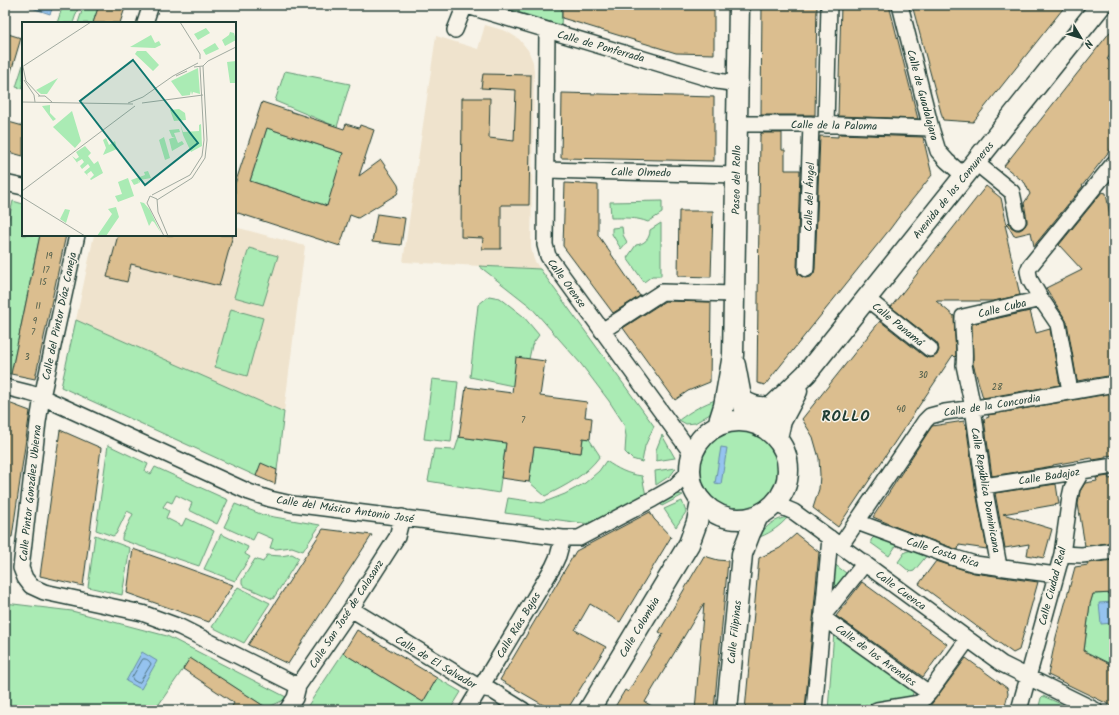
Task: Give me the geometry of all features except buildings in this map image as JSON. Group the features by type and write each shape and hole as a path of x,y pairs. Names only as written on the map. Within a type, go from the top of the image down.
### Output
{"main road":[{"name":"Paseo del Rollo","path":"718,425 724,406 733,355 739,5"},
{"name":"Avenida de los Comuneros","path":"752,422 774,406 806,374 1101,5"},
{"name":"Paseo del Rollo","path":"733,355 741,397 752,422"},
{"name":"Avenida de los Comuneros","path":"777,438 781,421 806,374"},
{"path":"733,421 752,422 767,429 777,438 785,451 788,464 788,479 783,492 775,504 758,516 745,520 726,518 710,510 701,502 692,488 690,463 698,442 707,432 718,425 733,421"},
{"name":"Calle Colombia","path":"589,710 690,543 697,522 701,502"},
{"name":"Calle Filipinas","path":"727,710 742,554 758,516"},
{"name":"Calle Colombia","path":"690,543 706,527 726,518"},
{"name":"Calle Filipinas","path":"726,518 742,554"}],"street":[{"path":"145,22 151,5"},
{"path":"455,30 465,5"},
{"name":"Calle de Ponferrada","path":"465,5 547,31 566,35 717,81 738,84"},
{"name":"Calle del Ángel","path":"806,269 829,5"},
{"name":"Calle de Guadalajara","path":"900,5 938,151 947,161 969,169 1012,192 1018,221"},
{"name":"Calle Orense","path":"547,31 545,245 548,256 602,331 690,463"},
{"name":"Calle de la Paloma","path":"737,124 819,124 931,128"},
{"path":"1070,391 1058,324 1030,280 1028,271 1030,266 1113,168"},
{"name":"Calle Olmedo","path":"546,170 736,175"},
{"path":"5,183 22,187"},
{"name":"Calle del Pintor Díaz Caneja","path":"42,397 76,236"},
{"path":"602,331 662,292 734,294"},
{"name":"Calle Panamá","path":"866,298 930,349"},
{"name":"Calle Cuba","path":"963,317 1041,299"},
{"name":"Calle República Dominicana","path":"963,317 964,365 973,408 984,486 1000,568"},
{"name":"Calle de la Concordia","path":"835,542 857,522 925,421 930,416 1114,384"},
{"name":"Calle del Músico Antonio José","path":"5,387 42,397 249,492 270,499 292,504 563,538 579,538 674,487 690,463"},
{"name":"Calle Pintor González Ubierna","path":"42,397 22,568 25,578 31,586 44,592 142,613 180,627 298,686"},
{"path":"741,397 754,404 774,406"},
{"name":"Calle Badajoz","path":"984,486 1114,466"},
{"name":"Calle Ciudad Real","path":"1019,710 1062,554 1072,488 1082,471"},
{"name":"Calle Cuenca","path":"775,504 794,512 1002,664 1028,678"},
{"name":"Calle San José de Calasanz","path":"287,710 295,698 298,686 351,609 397,536 402,517"},
{"name":"Calle Costa Rica","path":"857,522 975,564 1056,575"},
{"name":"Calle Rías Bajas","path":"467,710 553,567 563,538"},
{"path":"814,710 822,617 835,542"},
{"path":"1062,554 1082,555 1114,551"},
{"path":"822,617 865,563"},
{"name":"Calle de El Salvador","path":"351,609 480,688 491,690 523,710"},
{"name":"Calle de los Arenales","path":"822,617 929,693"},
{"path":"877,710 920,703 968,639"},
{"path":"1028,678 1095,710"}],"shaded area":[{"path":"485,25 506,31 519,39 528,50 533,62 531,248 534,260 540,269 403,262 436,36 478,49"},
{"path":"236,227 305,246 284,412 76,320 94,236 236,236"}],"green space":[{"path":"63,5 79,5 73,22 57,22"},
{"path":"84,5 99,5 93,22 78,22"},
{"path":"486,5 562,5 561,28"},
{"path":"22,68 22,89 16,87"},
{"path":"285,71 350,84 337,127 275,101"},
{"path":"267,128 343,153 340,210 250,181"},
{"path":"13,201 22,204 22,236 40,236 11,374 5,373 5,237"},
{"path":"662,201 662,213 648,222 625,218 611,218 610,202"},
{"path":"661,223 661,276 652,276 644,282 627,258 636,245 642,244 646,240 649,236 650,230"},
{"path":"622,227 623,235 627,242 621,249 612,234 612,228"},
{"path":"249,248 278,256 263,305 234,297"},
{"path":"479,266 540,269 654,426 645,446 642,462 632,459 625,452 626,436 624,424 609,401 581,364 530,306"},
{"path":"489,296 500,298 523,316 539,335 532,345 529,359 513,386 470,377 478,305"},
{"path":"231,309 263,318 247,376 215,367"},
{"path":"76,320 284,412 277,470 256,476 61,387"},
{"path":"432,379 458,382 451,442 424,439"},
{"path":"718,399 710,414 695,423 686,424 679,420 697,408"},
{"path":"732,431 748,431 762,437 773,448 779,462 779,478 773,492 762,503 748,509 732,509 718,503 707,492 701,478 701,462 707,448 718,437"},
{"path":"662,435 675,458 656,461 656,450"},
{"path":"459,437 506,443 499,493 428,481 434,449 455,450"},
{"path":"583,438 589,439 600,456 582,475 545,496 529,482 534,447 581,453"},
{"path":"108,445 148,464 145,471 151,474 155,467 228,500 217,524 189,510 192,503 176,495 172,503 167,501 163,507 169,511 166,518 182,526 186,518 214,531 199,566 122,540 133,514 127,511 116,534 113,536 96,530"},
{"path":"606,461 623,471 642,476 646,496 590,524 505,513 508,498 542,503 565,494 585,483 599,471"},
{"path":"676,468 671,475 656,485 655,471"},
{"path":"677,494 683,495 662,506 661,502"},
{"path":"682,501 686,512 676,527 664,509"},
{"path":"235,504 263,515 320,525 303,551 292,547 276,549 270,548 273,539 257,532 253,540 224,527"},
{"path":"788,517 776,528 760,537 771,523"},
{"path":"221,534 248,547 245,554 250,557 235,581 204,569"},
{"path":"95,535 130,548 122,595 88,587"},
{"path":"879,536 898,543 889,556 871,543 871,540 874,537"},
{"path":"912,550 928,554 914,571 910,572 898,562 905,552"},
{"path":"292,554 299,558 273,599 244,586 242,583 242,580 255,559 263,562 267,555 281,556"},
{"path":"833,563 846,573 830,595"},
{"path":"238,587 270,603 244,643 212,627"},
{"path":"1114,593 1114,666 1084,651 1090,604 1093,594"},
{"path":"5,603 72,611 167,636 288,698 267,708 190,659 155,710 5,710"},
{"path":"834,632 914,690 911,699 828,710"},
{"path":"343,653 423,702 437,678 461,692 450,710 305,710"},
{"path":"1043,696 1074,710 1038,710 1041,698"}],"water":[{"path":"23,5 54,5 50,14"},
{"path":"721,447 727,448 721,484 715,483"},
{"path":"1114,602 1114,623 1101,624 1099,603"},
{"path":"142,652 157,661 141,689 126,681"}],"district":[{"name":"ROLLO","path":"846,416"}]}
